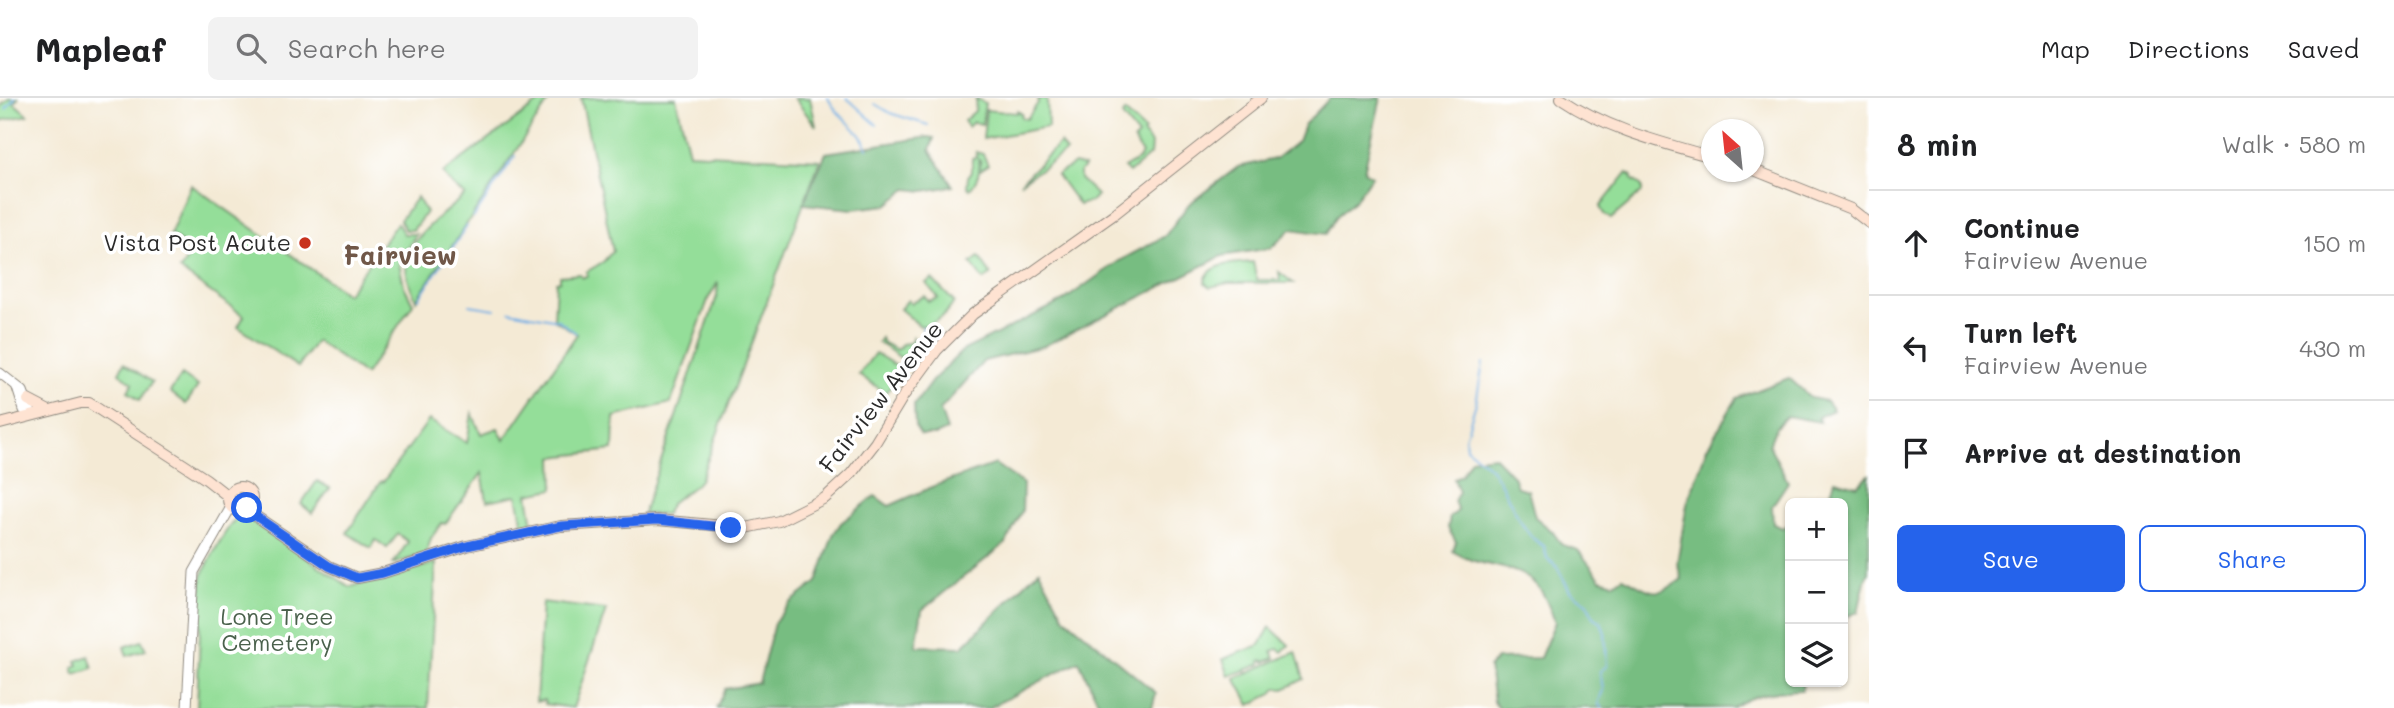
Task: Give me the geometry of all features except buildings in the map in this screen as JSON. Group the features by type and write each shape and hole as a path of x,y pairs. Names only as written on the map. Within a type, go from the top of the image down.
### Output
{"main road":[{"name":"Fairview Avenue","path":"50,411 81,402 89,403 329,566 357,578 383,573 467,546 561,526 657,520 746,528 779,521 825,498 851,474 875,443 920,372 972,314 1113,215 1261,98"},
{"path":"1561,98 1581,111 1627,132 1701,155"},
{"path":"1764,174 1851,209 1869,223"},
{"path":"28,400 50,411"},
{"path":"0,424 50,411"}],"street":[{"path":"0,373 23,391 32,415"},
{"path":"17,388 17,395 24,410 32,415"},
{"path":"187,708 194,572 237,503"}],"green space":[{"path":"9,98 18,98 14,103 28,115 0,121 0,107"},
{"path":"545,98 551,98 416,300 406,272 409,253 430,225 465,195 453,186 443,173"},
{"path":"581,98 676,98 689,153 820,160 700,480 672,503 666,514 643,514 717,296 718,282 708,300 671,403 614,417 613,450 553,457 554,489 528,494 533,525 523,526 517,495 487,501 482,473 445,524 442,523 431,538 426,554 393,564 408,542 398,534 387,548 376,540 371,548 347,533 381,481 383,482 429,420 467,443 472,413 481,434 498,428 504,440 577,334 554,319 556,282 560,281 560,276 580,274 582,278 588,275 586,272 603,262 613,251"},
{"path":"794,98 810,98 816,126"},
{"path":"976,98 985,103 982,124 973,122 968,127 964,121 975,111"},
{"path":"1038,98 1047,98 1048,127 983,139 986,110 1017,111 1022,118 1027,119 1038,103"},
{"path":"1330,98 1381,98 1364,171 1372,176 1355,200 1336,217 1326,234 1291,229 1271,248 1222,256 1044,346 984,361 940,410 947,430 936,435 921,435 915,426 914,405 932,381 962,351 1063,301 1119,261 1165,236 1189,204 1238,167 1275,159 1298,141 1304,125"},
{"path":"1125,112 1145,131 1143,133 1151,144 1150,155 1129,173 1124,168 1139,159 1142,154 1134,140 1138,136 1122,116"},
{"path":"934,138 930,150 953,186 924,191 907,189 887,205 852,209 803,204 826,153"},
{"path":"1060,143 1066,152 1020,183"},
{"path":"976,152 983,154 988,165 979,171 981,162 978,159 978,176 970,189 967,186 968,177 972,170 972,158 977,157"},
{"path":"1074,164 1084,167 1080,172 1080,179 1097,195 1092,201 1079,205 1057,175"},
{"path":"1627,173 1642,186 1642,192 1611,219 1600,207"},
{"path":"191,185 347,294 397,223 404,234 416,234 399,263 404,286 413,304 365,375 316,341 298,367 238,327 244,316 180,270 193,250 170,235"},
{"path":"417,197 426,212 413,230 405,230 400,220"},
{"path":"979,257 991,275 983,280 971,263"},
{"path":"1253,262 1257,280 1280,280 1279,272 1293,283 1228,283 1210,287 1205,283 1207,276 1216,268"},
{"path":"932,279 954,302 940,318 920,326 900,309 908,300 911,303 924,296 928,301 938,298 926,283"},
{"path":"913,337 916,344 901,358 878,342 881,338 883,343 897,350 902,344 910,343"},
{"path":"875,353 903,370 886,393 859,375"},
{"path":"124,363 152,382 140,400 128,391 133,383 119,373"},
{"path":"182,375 198,386 186,404 170,392"},
{"path":"1789,378 1811,398 1826,401 1833,410 1818,417 1820,422 1787,416 1776,427 1769,445 1788,482 1772,506 1773,524 1785,527 1785,687 1802,687 1802,690 1757,696 1732,708 1498,708 1494,702 1489,667 1497,659 1540,658 1555,622 1541,591 1522,574 1475,561 1453,551 1456,542 1448,528 1450,517 1458,511 1454,501 1459,492 1454,479 1462,474 1471,459 1494,456 1513,476 1517,487 1528,490 1535,517 1552,531 1562,545 1578,550 1601,579 1614,583 1623,577 1653,591 1665,590 1682,579 1677,563 1687,504 1707,448 1737,398"},
{"path":"995,464 1023,484 1022,511 1006,543 922,610 916,646 962,647 1039,570 1064,617 1156,693 1152,708 1101,708 1079,661 989,708 716,708 725,689 759,683 774,623 790,603 817,582 833,535 841,523 875,496 889,506"},
{"path":"1869,475 1869,573 1858,612 1848,616 1848,498 1829,498 1835,480 1857,486"},
{"path":"317,481 330,488 312,513 301,504"},
{"name":"Lone Tree Cemetery","path":"241,514 245,514 350,587 436,563 428,708 197,708 202,576 225,533"},
{"path":"542,602 606,610 573,708 545,704 544,700 536,702"},
{"path":"1270,627 1289,645 1282,652 1278,649 1272,651 1275,658 1260,661 1261,664 1229,676 1223,659 1260,645"},
{"path":"142,641 146,650 127,656 124,647"},
{"path":"1296,652 1304,679 1284,689 1276,688 1272,694 1250,705 1235,678"},
{"path":"89,656 93,668 75,674 73,667 78,665 76,661"}],"waterway":[{"path":"6,109 15,98"},
{"path":"828,98 859,134 867,148"},
{"path":"847,98 877,125"},
{"path":"875,104 890,113 928,125"},
{"path":"474,217 515,156"},
{"path":"419,298 467,226"},
{"path":"470,305 495,309"},
{"path":"510,311 558,320 576,333"},
{"path":"921,342 923,327"},
{"path":"1483,363 1476,403 1465,438 1466,448 1492,470 1528,533 1544,546 1547,558 1557,567 1570,591 1586,602 1594,617 1601,622 1605,633 1607,666 1600,671 1603,690 1598,704 1602,708"}],"place":[{"name":"Vista Post Acute","path":"305,243"}],"district":[{"name":"Fairview","path":"400,256"}],"route":[{"path":"247,508 245,509 258,519 274,527 311,555 357,578 383,573 467,546 561,526 657,520 731,528"}]}
